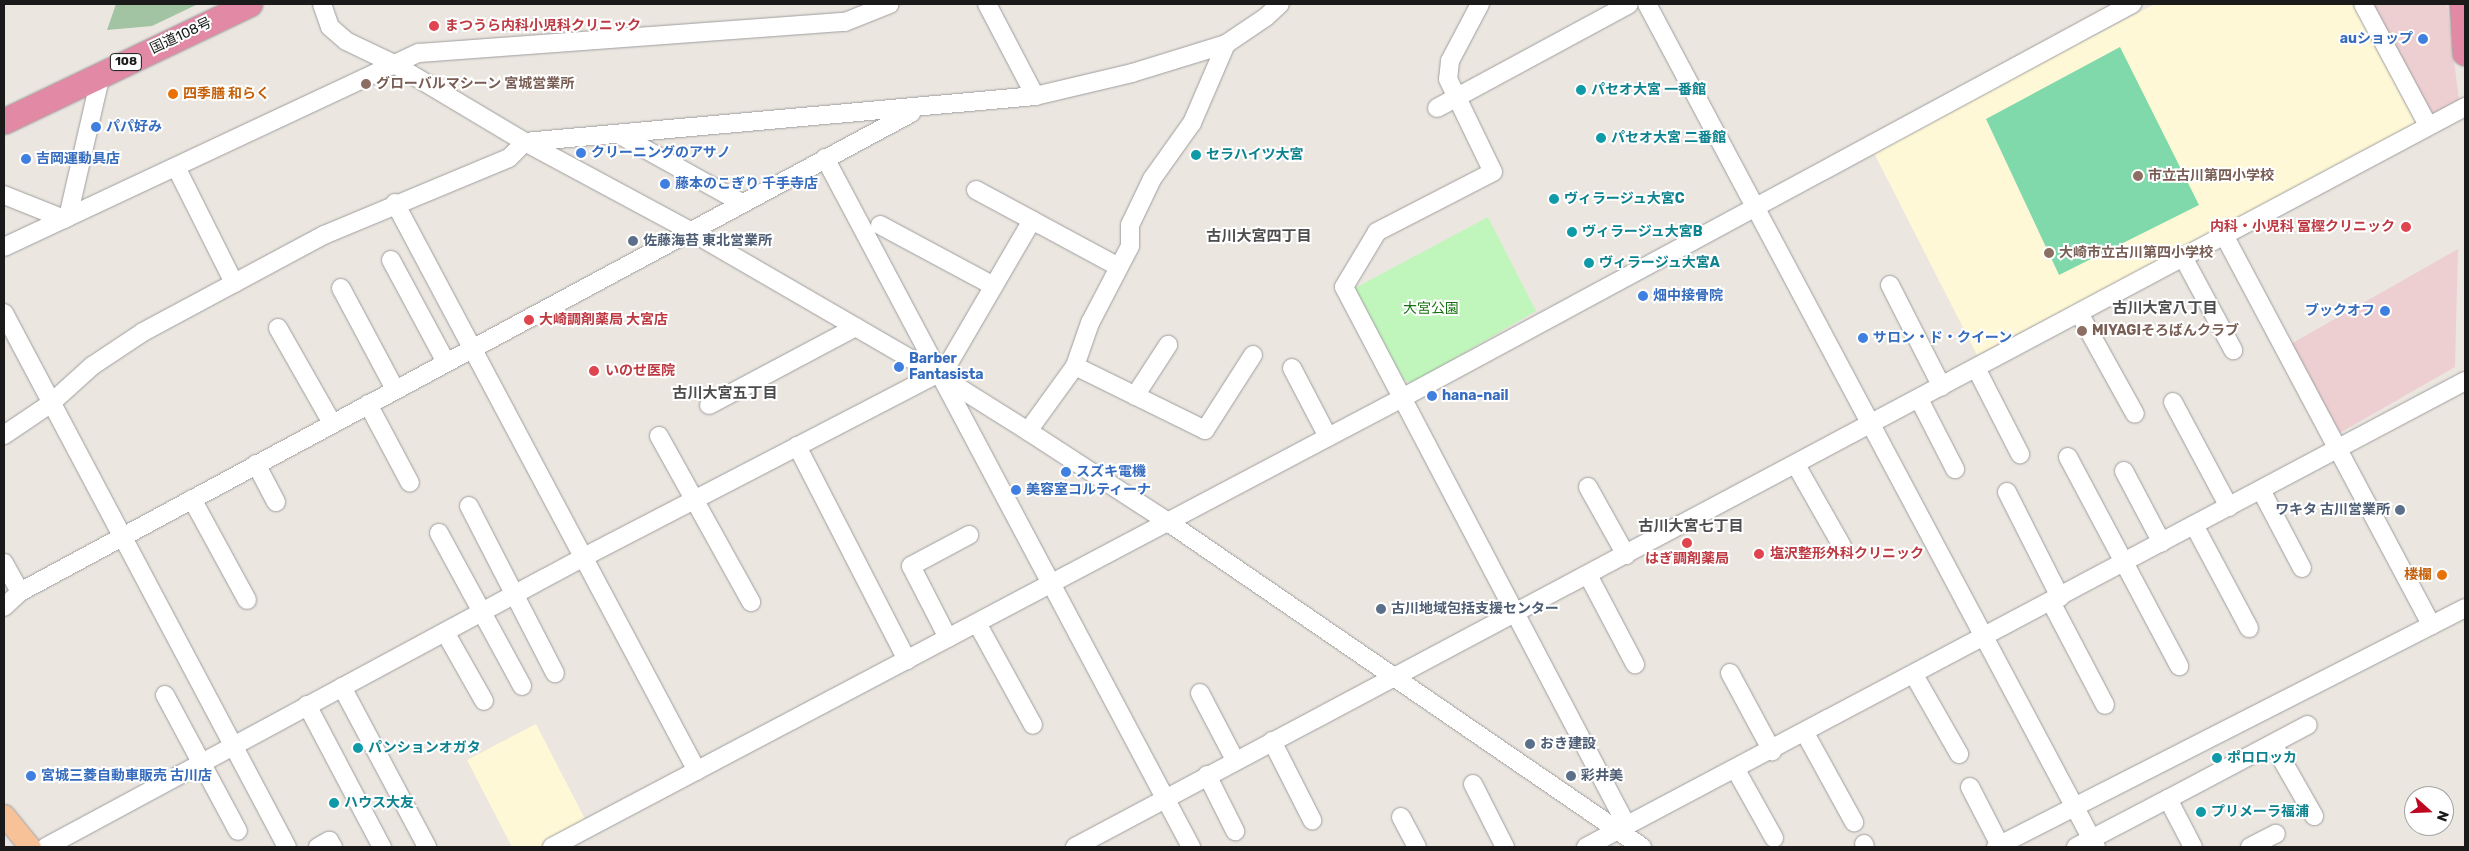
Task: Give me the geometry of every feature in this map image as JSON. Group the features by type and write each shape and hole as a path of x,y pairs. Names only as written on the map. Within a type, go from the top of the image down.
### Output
{"highway":[{"name":"国道108号","path":"4,121 249,4"},
{"path":"2462,4 2465,53"}],"main road":[{"path":"4,815 30,847"}],"street":[{"path":"322,4 330,26 346,41 394,64 525,142 690,231 937,374 1028,431 1168,522 1393,676 1622,828 1642,847"},
{"path":"4,247 419,54 845,22 890,4"},
{"path":"987,4 1035,96"},
{"path":"4,435 50,404 92,366 143,332 324,235 395,203 509,158 525,142 918,109 1035,96 1132,73 1226,44 1266,17 1280,4"},
{"path":"1480,4 1450,61 1448,79 1493,172 1377,232 1344,287 1516,613 1622,828"},
{"path":"1437,108 1629,4"},
{"path":"1647,4 1873,424 1982,638 2073,807 2087,845 2168,798 2308,725"},
{"path":"555,847 1402,398 1756,207 2102,11 2132,4"},
{"path":"2363,4 2428,125"},
{"path":"1028,431 1075,366 1090,323 1130,246 1130,225 1152,179 1192,123 1226,44"},
{"path":"66,218 101,74"},
{"path":"1075,847 1206,775 1796,465 2428,125 2465,107"},
{"path":"4,607 20,592 918,109"},
{"path":"618,134 742,203"},
{"path":"826,158 937,374 1052,584 1191,847"},
{"path":"176,166 234,282"},
{"path":"976,190 1119,267"},
{"path":"4,195 66,218"},
{"path":"395,203 697,771"},
{"path":"46,847 584,557 937,374 946,368 1032,220"},
{"path":"880,224 994,286"},
{"path":"2224,235 2431,625"},
{"path":"2183,257 2233,350"},
{"path":"391,260 446,362"},
{"path":"1890,285 1942,387"},
{"path":"341,288 395,389"},
{"path":"4,313 50,404 287,847"},
{"path":"2079,313 2135,414"},
{"path":"709,404 856,327"},
{"path":"278,328 332,423"},
{"path":"1135,396 1168,345"},
{"path":"1075,366 1205,430 1253,356"},
{"path":"1292,368 1328,437"},
{"path":"1976,368 2020,454"},
{"path":"1586,847 1772,751 2465,381"},
{"path":"1919,399 1956,469"},
{"path":"2173,402 2229,507"},
{"path":"368,404 410,483"},
{"path":"659,436 751,602"},
{"path":"796,446 907,660"},
{"path":"2068,457 2179,666"},
{"path":"256,464 276,502"},
{"path":"1796,465 1842,546"},
{"path":"2124,471 2162,543"},
{"path":"1588,487 1626,555"},
{"path":"2261,490 2302,568"},
{"path":"2007,492 2105,705"},
{"path":"192,499 247,600"},
{"path":"469,506 555,673"},
{"path":"2194,526 2249,628"},
{"path":"439,533 522,686"},
{"path":"948,638 911,566 969,535"},
{"path":"4,562 20,592"},
{"path":"1588,575 1636,664"},
{"path":"1970,787 1998,846 2465,608"},
{"path":"977,623 1033,725"},
{"path":"445,632 484,701"},
{"path":"1730,673 1772,751"},
{"path":"1914,675 1959,754"},
{"path":"342,687 427,847"},
{"path":"1200,693 1235,760"},
{"path":"165,695 238,831"},
{"path":"308,706 382,847"},
{"path":"1805,733 1854,822"},
{"path":"1272,741 1312,820"},
{"path":"2273,744 2314,816"},
{"path":"1736,770 1774,838"},
{"path":"1206,775 1235,830"},
{"path":"1473,784 1505,847"},
{"path":"2168,798 2193,847"},
{"path":"1402,817 1417,847"},
{"path":"2250,847 2276,834"},
{"path":"318,847 330,841 333,847"}],"shaded area":[{"name":"大崎市立古川第四小学校","path":"2155,4 2354,4 2417,126 1977,355 1873,151"},
{"path":"2370,4 2447,4 2459,100 2428,117"},
{"path":"2458,249 2455,367 2338,434 2289,345"},
{"path":"536,724 587,823 541,847 512,847 467,760"}],"green space":[{"path":"116,4 198,4 152,26 107,30"},
{"path":"2120,47 2199,205 2059,275 1986,119"},
{"name":"大宮公園","path":"1488,217 1536,311 1412,383 1404,380 1355,288"}],"place":[{"name":"まつうら内科小児科クリニック","path":"434,26"},
{"name":"auショップ","path":"2423,39"},
{"name":"グローバルマシーン 宮城営業所","path":"366,84"},
{"name":"パセオ大宮 一番館","path":"1581,90"},
{"name":"四季膳 和らく","path":"173,94"},
{"name":"パパ好み","path":"96,127"},
{"name":"パセオ大宮 二番館","path":"1601,138"},
{"name":"クリーニングのアサノ","path":"581,153"},
{"name":"セラハイツ大宮","path":"1196,155"},
{"name":"吉岡運動具店","path":"26,159"},
{"name":"市立古川第四小学校","path":"2138,176"},
{"name":"藤本のこぎり 千手寺店","path":"665,184"},
{"name":"ヴィラージュ大宮C","path":"1554,199"},
{"name":"内科・小児科 冨樫クリニック","path":"2406,227"},
{"name":"ヴィラージュ大宮B","path":"1572,232"},
{"name":"佐藤海苔 東北営業所","path":"633,241"},
{"name":"大崎市立古川第四小学校","path":"2049,253"},
{"name":"ヴィラージュ大宮A","path":"1589,263"},
{"name":"畑中接骨院","path":"1643,296"},
{"name":"ブックオフ","path":"2385,311"},
{"name":"大崎調剤薬局 大宮店","path":"529,320"},
{"name":"MIYAGIそろばんクラブ","path":"2082,331"},
{"name":"サロン・ド・クイーン","path":"1863,338"},
{"name":"Barber Fantasista","path":"899,367"},
{"name":"いのせ医院","path":"594,371"},
{"name":"hana-nail","path":"1432,396"},
{"name":"スズキ電機","path":"1066,472"},
{"name":"美容室コルティーナ","path":"1016,490"},
{"name":"ワキタ 古川営業所","path":"2400,510"},
{"name":"はぎ調剤薬局","path":"1687,543"},
{"name":"塩沢整形外科クリニック","path":"1759,554"},
{"name":"楼欄","path":"2442,575"},
{"name":"古川地域包括支援センター","path":"1381,609"},
{"name":"おき建設","path":"1530,744"},
{"name":"パンションオガタ","path":"358,748"},
{"name":"ポロロッカ","path":"2217,758"},
{"name":"宮城三菱自動車販売 古川店","path":"31,776"},
{"name":"彩井美","path":"1571,776"},
{"name":"ハウス大友","path":"334,803"},
{"name":"プリメーラ福浦","path":"2201,812"}],"district":[{"name":"古川大宮四丁目","path":"1259,237"},
{"name":"古川大宮八丁目","path":"2165,309"},
{"name":"古川大宮五丁目","path":"725,394"},
{"name":"古川大宮七丁目","path":"1691,527"}]}
